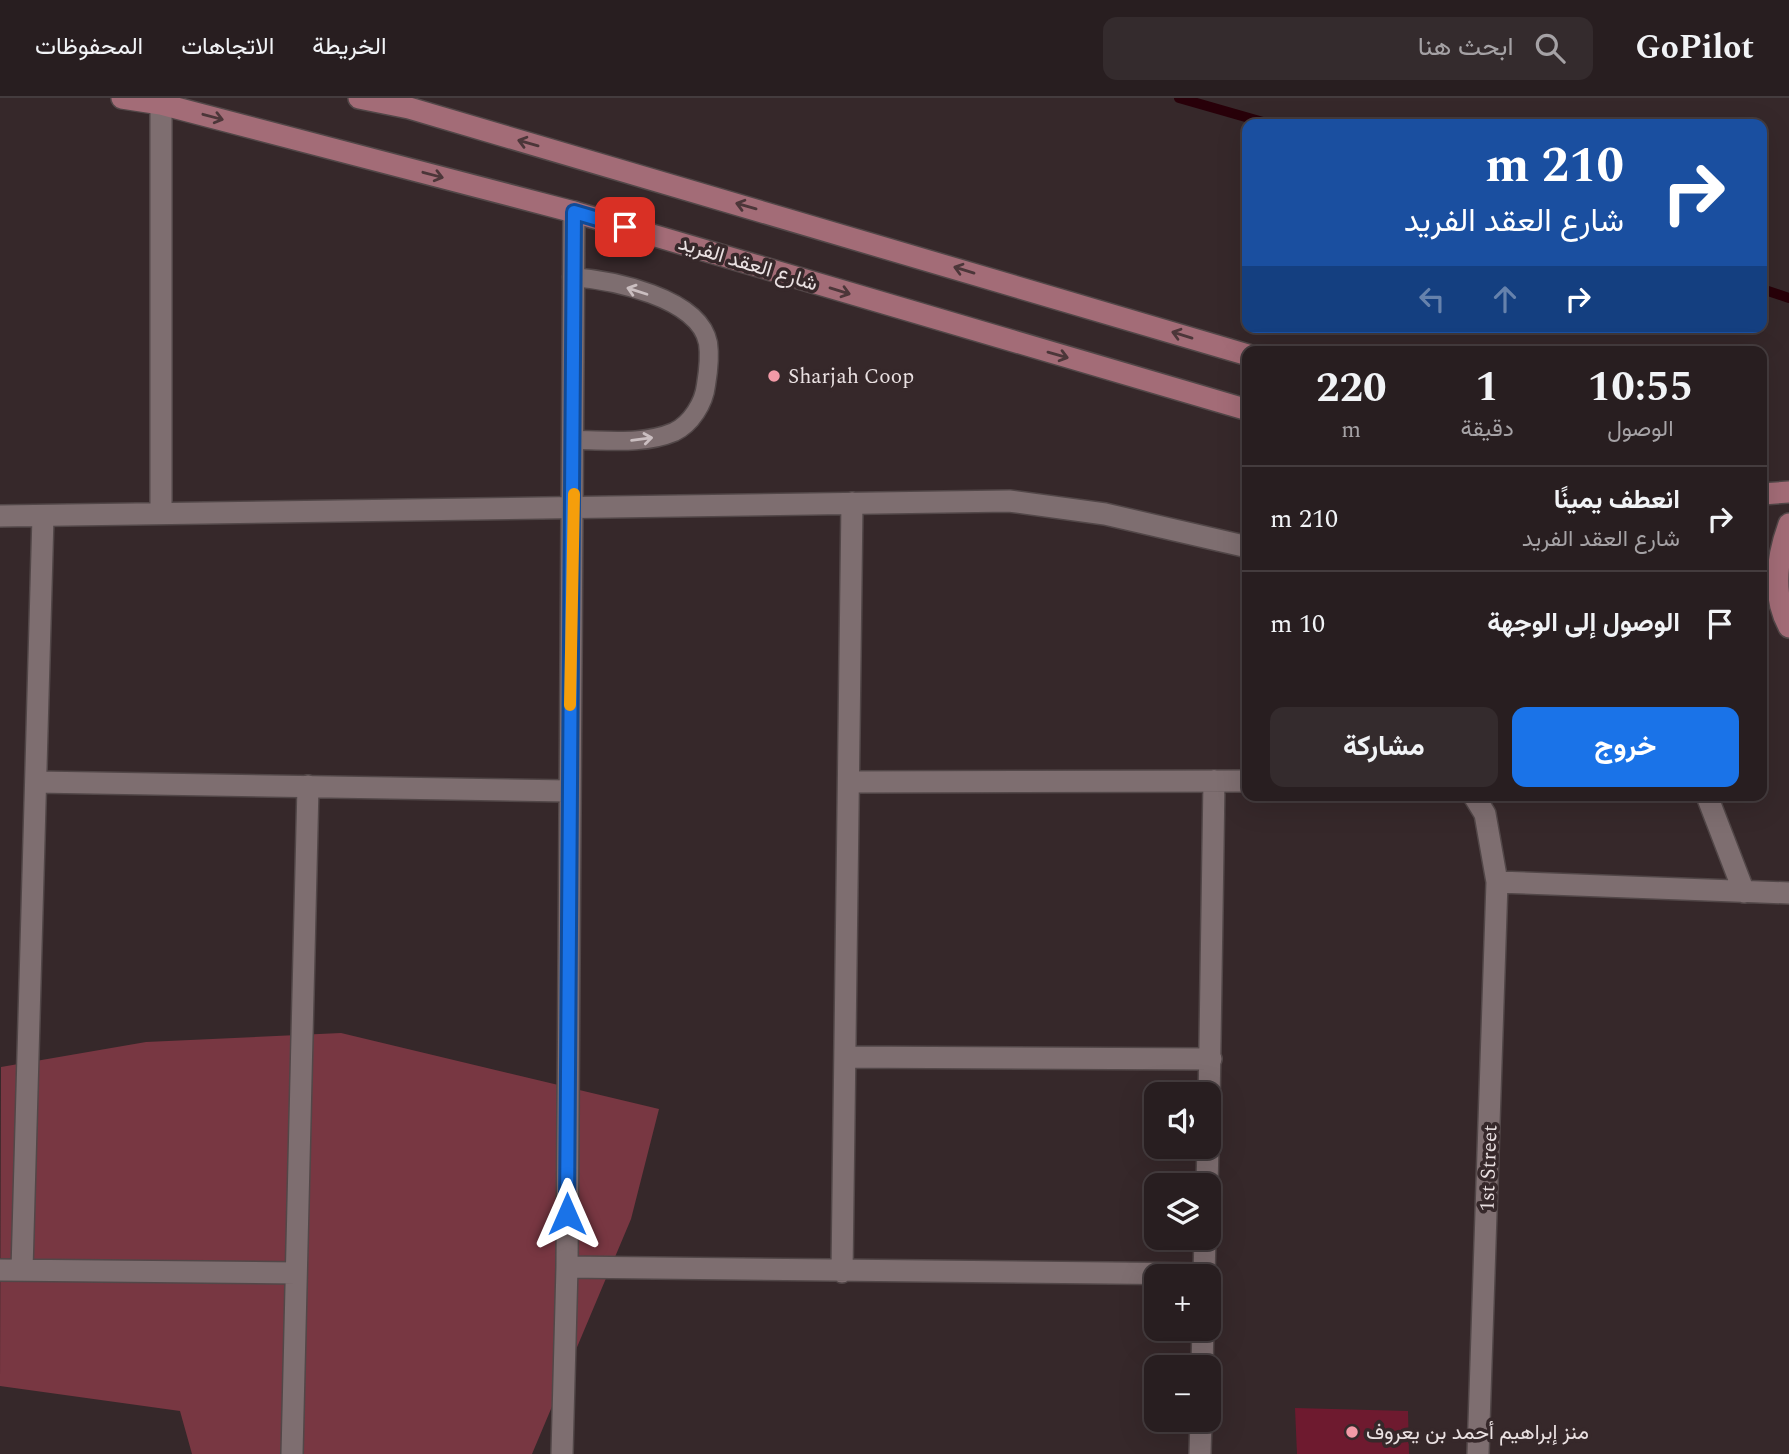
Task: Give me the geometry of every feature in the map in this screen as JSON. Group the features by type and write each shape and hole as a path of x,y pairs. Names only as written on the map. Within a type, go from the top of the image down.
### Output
{"main road":[{"name":"شارع العقد الفريد","path":"122,98 161,104 574,212 1242,408"},
{"path":"359,98 399,103 1242,353"},
{"path":"1767,494 1789,492"},
{"path":"1787,624 1777,586 1780,551 1789,524"},
{"path":"1767,601 1787,624"}],"street":[{"path":"160,513 161,104"},
{"path":"562,1454 567,1267 574,212"},
{"path":"0,516 1009,501 1105,513 1242,538"},
{"path":"842,1272 852,503"},
{"path":"22,1270 43,516"},
{"path":"1210,1082 1214,781"},
{"path":"849,782 1242,781"},
{"path":"36,782 569,791"},
{"path":"292,1454 308,786"},
{"name":"1st Street","path":"1477,801 1485,814 1497,882 1478,1454"},
{"path":"1709,801 1744,892"},
{"path":"1497,882 1789,893"},
{"path":"845,1056 1211,1059"},
{"path":"567,1267 1144,1275"},
{"path":"0,1269 296,1273"},
{"path":"1200,1454 1201,1432"}],"lane":[{"path":"572,277 602,279 673,303 691,313 708,343 706,389 696,412 677,430 629,441 574,440"}],"shaded area":[{"path":"341,1033 659,1109 631,1219 532,1454 192,1454 180,1411 0,1386 1,1067 146,1042"}],"building":[{"name":"منز إبراهيم أحمد بن يعروف","path":"1295,1408 1408,1411 1409,1454 1297,1454"}],"waterway":[{"path":"1179,98 1252,119"},
{"path":"1767,291 1789,298"}],"slow traffic":[{"path":"570,705 574,494"}],"place":[{"name":"Sharjah Coop","path":"774,376"},
{"name":"منز إبراهيم أحمد بن يعروف","path":"1352,1432"}],"route":[{"path":"567,1214 574,212 625,227"}]}
